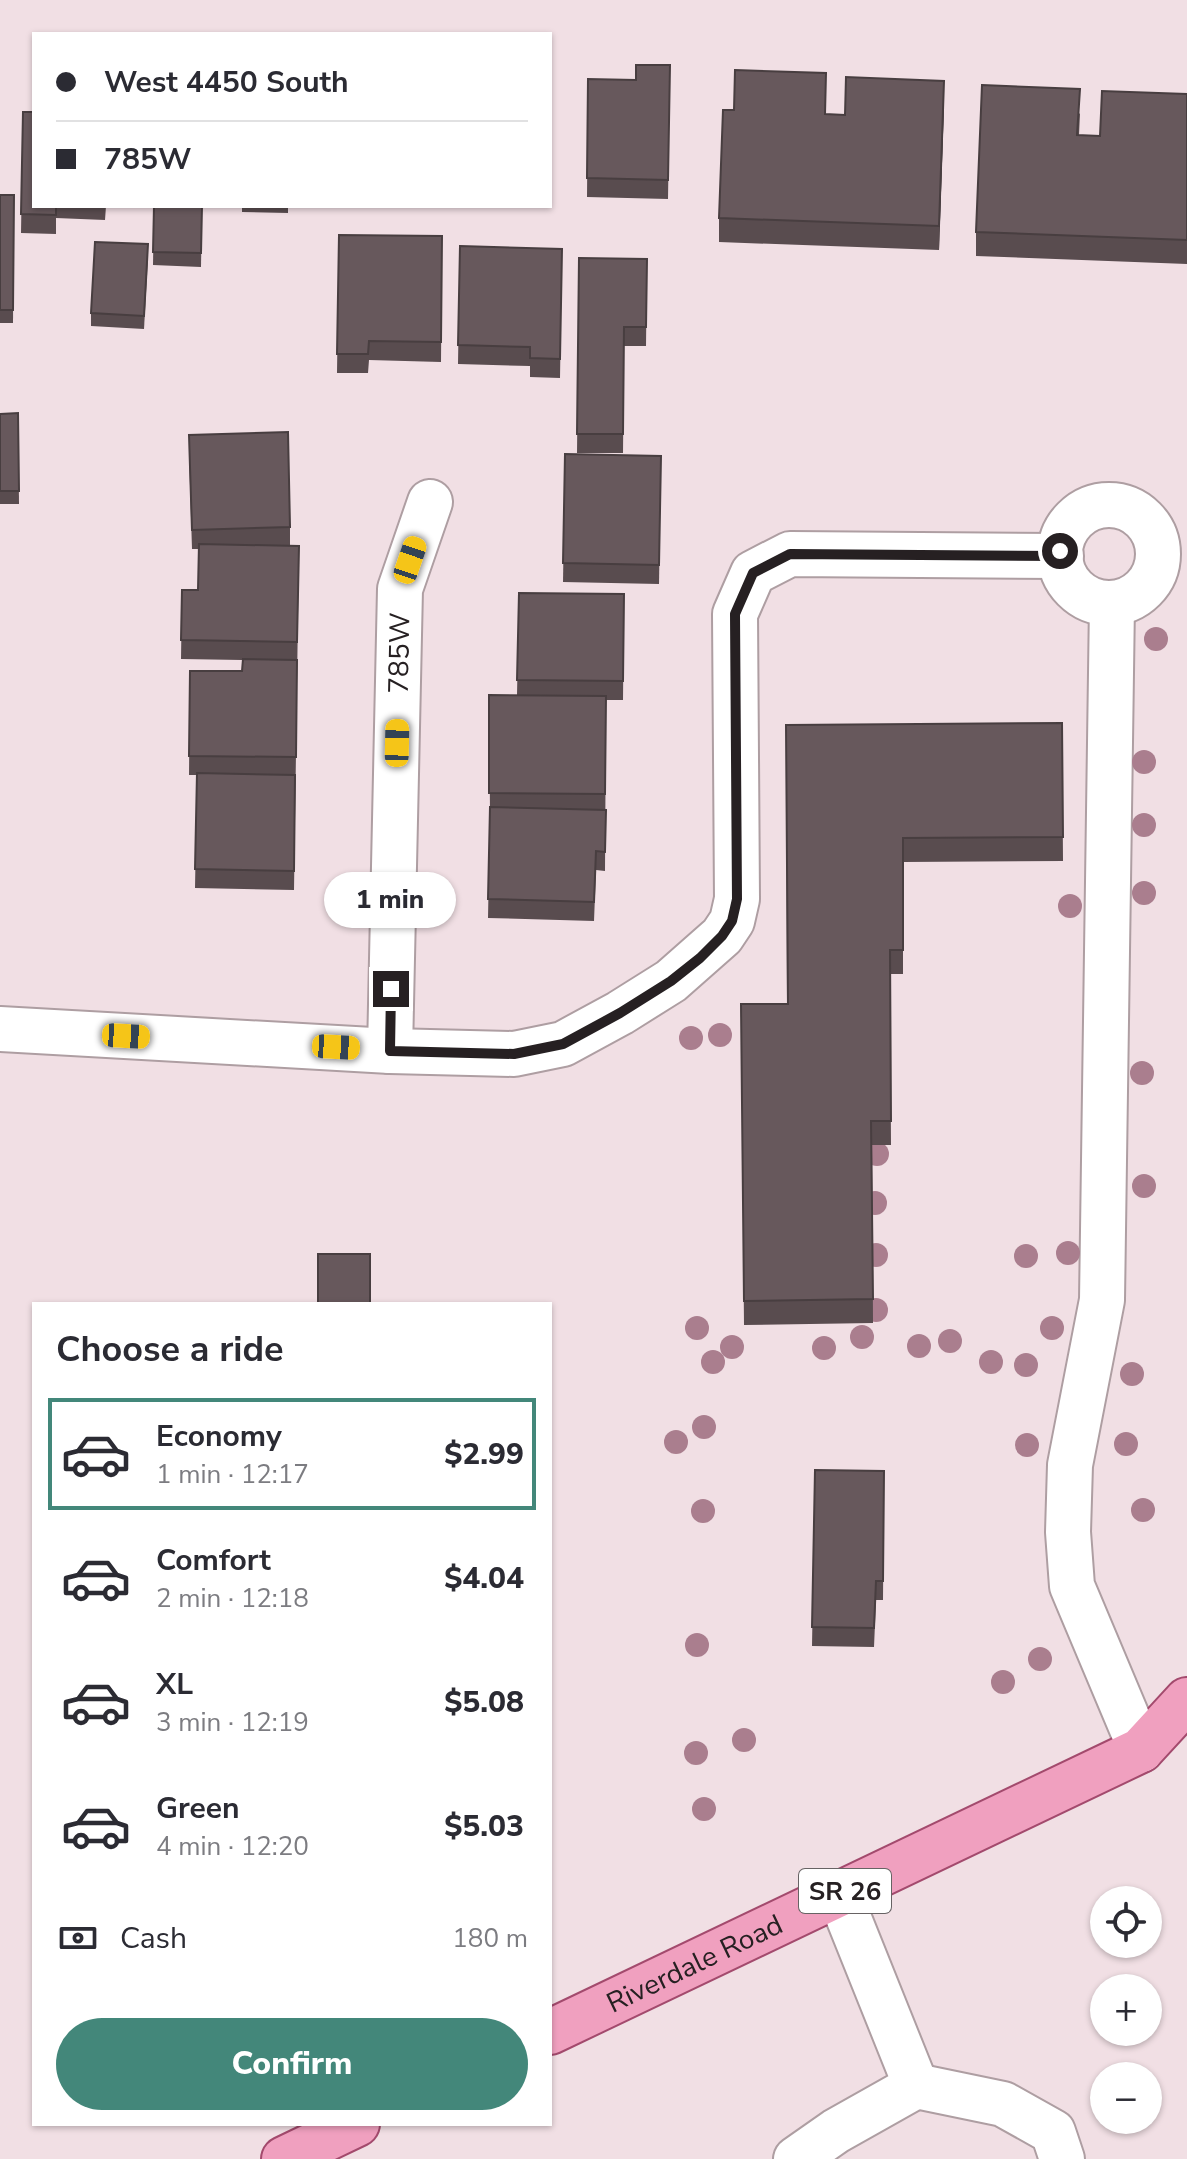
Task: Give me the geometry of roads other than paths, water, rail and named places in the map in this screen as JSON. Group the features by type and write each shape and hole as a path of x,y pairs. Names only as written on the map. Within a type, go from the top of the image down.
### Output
{"main road":[{"name":"Riverdale Road","path":"552,2031 1141,1750 1187,1700"},
{"name":"Riverdale Road","path":"1141,1750 1187,1751"},
{"path":"284,2159 353,2126"}],"street":[{"name":"785W","path":"390,1051 400,589 430,502"},
{"path":"1102,506 1118,506 1134,512 1147,522 1172,558 1140,592 1127,600 1112,603 1081,594 1069,582 1061,556 1064,535 1073,521 1086,511 1102,506"},
{"path":"0,1029 390,1051 514,1054 563,1044 671,981 722,936 732,921 737,899 735,614 753,573 790,554 1061,556"},
{"path":"1112,603 1102,1300 1070,1465 1068,1532 1072,1586 1141,1750"},
{"path":"839,1894 916,2086"},
{"path":"796,2159 836,2131 916,2086 1003,2104 1053,2132 1062,2159"}]}
